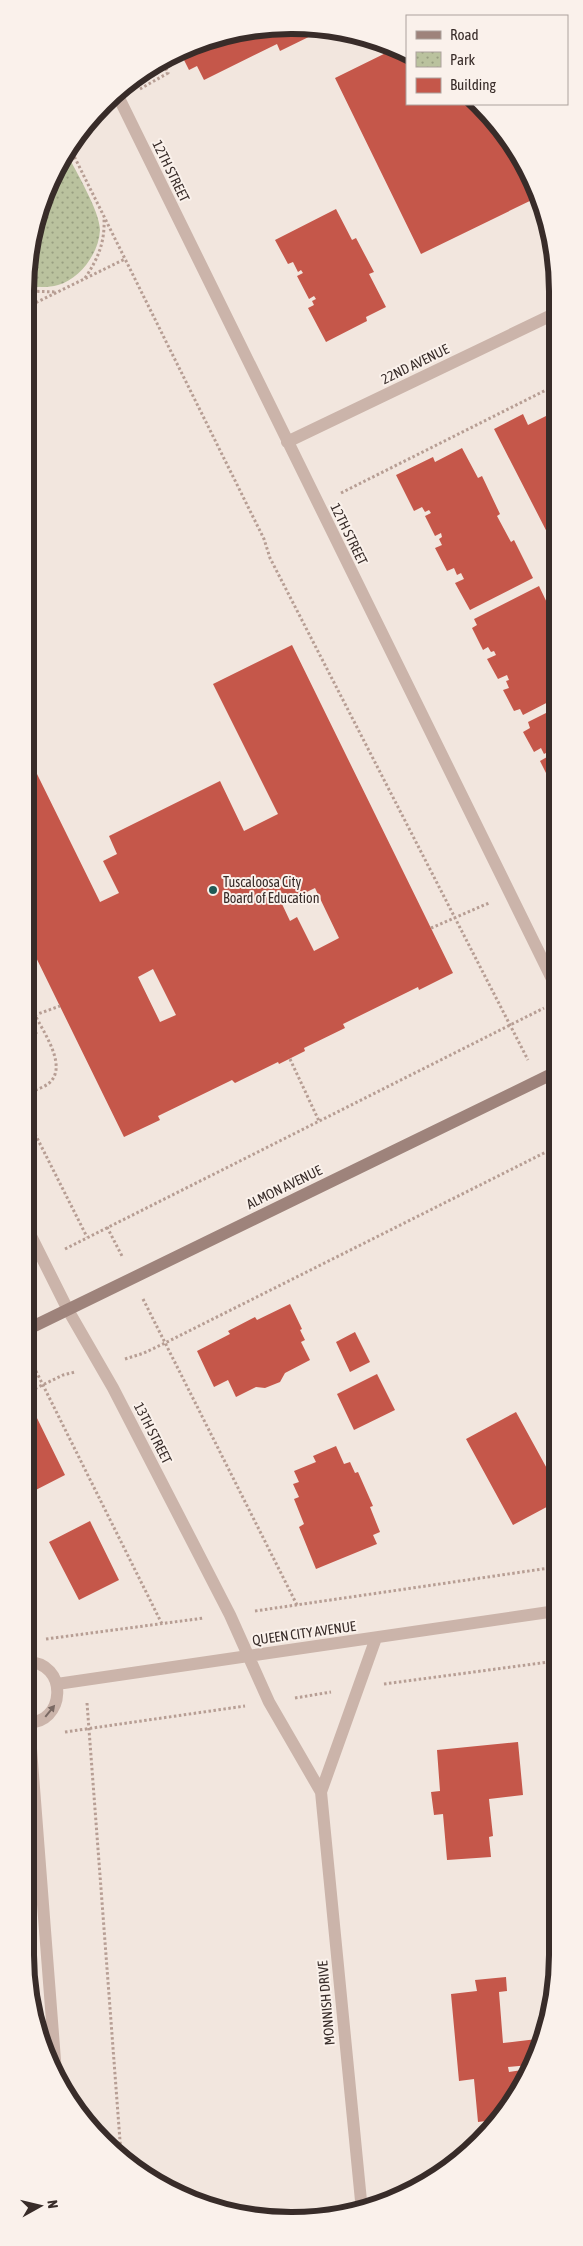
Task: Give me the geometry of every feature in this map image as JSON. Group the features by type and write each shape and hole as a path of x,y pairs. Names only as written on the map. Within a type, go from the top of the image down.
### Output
{"main road":[{"name":"ALMON AVENUE","path":"34,1326 549,1075"}],"street":[{"name":"12TH STREET","path":"120,100 549,973"},
{"name":"22ND AVENUE","path":"287,442 549,316"},
{"name":"13TH STREET","path":"34,1243 68,1310 113,1388 230,1615 248,1656"},
{"name":"QUEEN CITY AVENUE","path":"57,1684 549,1612"},
{"name":"MONNISH DRIVE","path":"321,1792 376,1638"},
{"name":"MONNISH DRIVE","path":"248,1656 269,1702 321,1792 361,2202"},
{"path":"34,1664 42,1665 50,1671 57,1684 58,1699 54,1708 47,1716 34,1721"},
{"path":"34,1808 55,2056"}],"path":[{"path":"130,91 168,73 165,67"},
{"path":"73,154 264,539 270,558 538,1080"},
{"path":"84,279 95,264 101,248 104,231 103,216"},
{"path":"34,304 125,259"},
{"path":"34,291 58,292"},
{"path":"318,505 549,389"},
{"path":"431,928 510,893"},
{"path":"34,1090 48,1083 55,1075 57,1065 36,1015 60,1006"},
{"path":"42,1260 548,1006"},
{"path":"290,1059 318,1121"},
{"path":"34,1132 87,1238"},
{"path":"34,1390 63,1375 144,1353 549,1151"},
{"path":"107,1227 297,1605"},
{"path":"34,1366 162,1624"},
{"path":"45,1640 549,1568"},
{"path":"86,1680 88,1729 121,2148"}],"green space":[{"path":"70,160 96,212 100,230 99,239 87,264 74,277 54,286 34,286 39,241 53,193"}],"building":[{"path":"275,34 313,35 280,51 277,44 204,80 197,66 189,70 183,58 209,47 258,36"},
{"path":"388,52 406,61 406,105 469,105 506,148 533,200 421,254 335,78"},
{"path":"336,209 352,240 356,238 374,272 369,274 386,307 366,317 367,321 326,342 308,308 314,305 312,301 316,299 314,296 309,299 297,276 303,273 301,270 298,272 293,262 288,264 275,240"},
{"path":"523,414 528,425 549,414 549,536 494,429"},
{"path":"462,448 478,478 482,476 500,514 497,516 511,542 514,540 533,578 470,610 455,583 464,579 461,573 457,575 454,568 447,571 435,548 442,545 439,539 442,537 441,533 435,536 425,516 431,513 429,510 425,512 422,507 414,511 396,475 433,457 435,462"},
{"path":"539,586 549,607 549,702 523,715 520,709 514,711 503,690 509,688 506,681 509,680 507,675 498,679 487,659 496,655 488,647 483,650 472,628 477,625 474,619"},
{"name":"Tuscaloosa City Board of Education","path":"292,645 453,973 419,990 418,987 343,1024 345,1028 304,1048 305,1051 279,1064 278,1062 235,1083 232,1080 158,1116 160,1120 124,1137 34,953 34,776 37,774 100,902 119,893 103,861 117,854 109,836 220,781 244,831 278,814 213,684","holes":["315,888 339,938 314,951 297,917 290,921 282,904","153,969 176,1015 160,1022 138,977"]},
{"path":"549,712 549,779 540,761 547,757 546,753 544,754 541,748 534,752 523,732 530,728 528,722"},
{"path":"290,1304 302,1329 300,1330 305,1340 301,1342 310,1360 285,1373 280,1382 265,1388 256,1387 236,1397 228,1380 214,1387 197,1351 230,1334 228,1331 255,1317 257,1320"},
{"path":"355,1332 370,1362 350,1372 336,1342"},
{"path":"377,1374 395,1410 354,1430 337,1394"},
{"path":"516,1412 549,1472 549,1506 513,1525 466,1439"},
{"path":"34,1415 65,1475 34,1491"},
{"path":"336,1446 344,1464 350,1462 355,1473 358,1472 373,1506 370,1507 380,1532 373,1535 377,1544 316,1569 299,1527 304,1524 294,1499 299,1497 293,1484 299,1482 294,1471 316,1462 313,1456"},
{"path":"90,1521 119,1580 79,1600 49,1542"},
{"path":"518,1742 523,1795 489,1799 493,1836 489,1837 491,1857 447,1860 443,1814 434,1815 431,1792 440,1791 437,1750"},
{"path":"506,1977 507,1991 499,1992 503,2043 535,2039 524,2066 508,2067 509,2072 522,2070 506,2098 488,2121 478,2122 474,2079 459,2081 451,1994 477,1991 475,1980"}],"place":[{"name":"Tuscaloosa City Board of Education","path":"213,890"}]}
